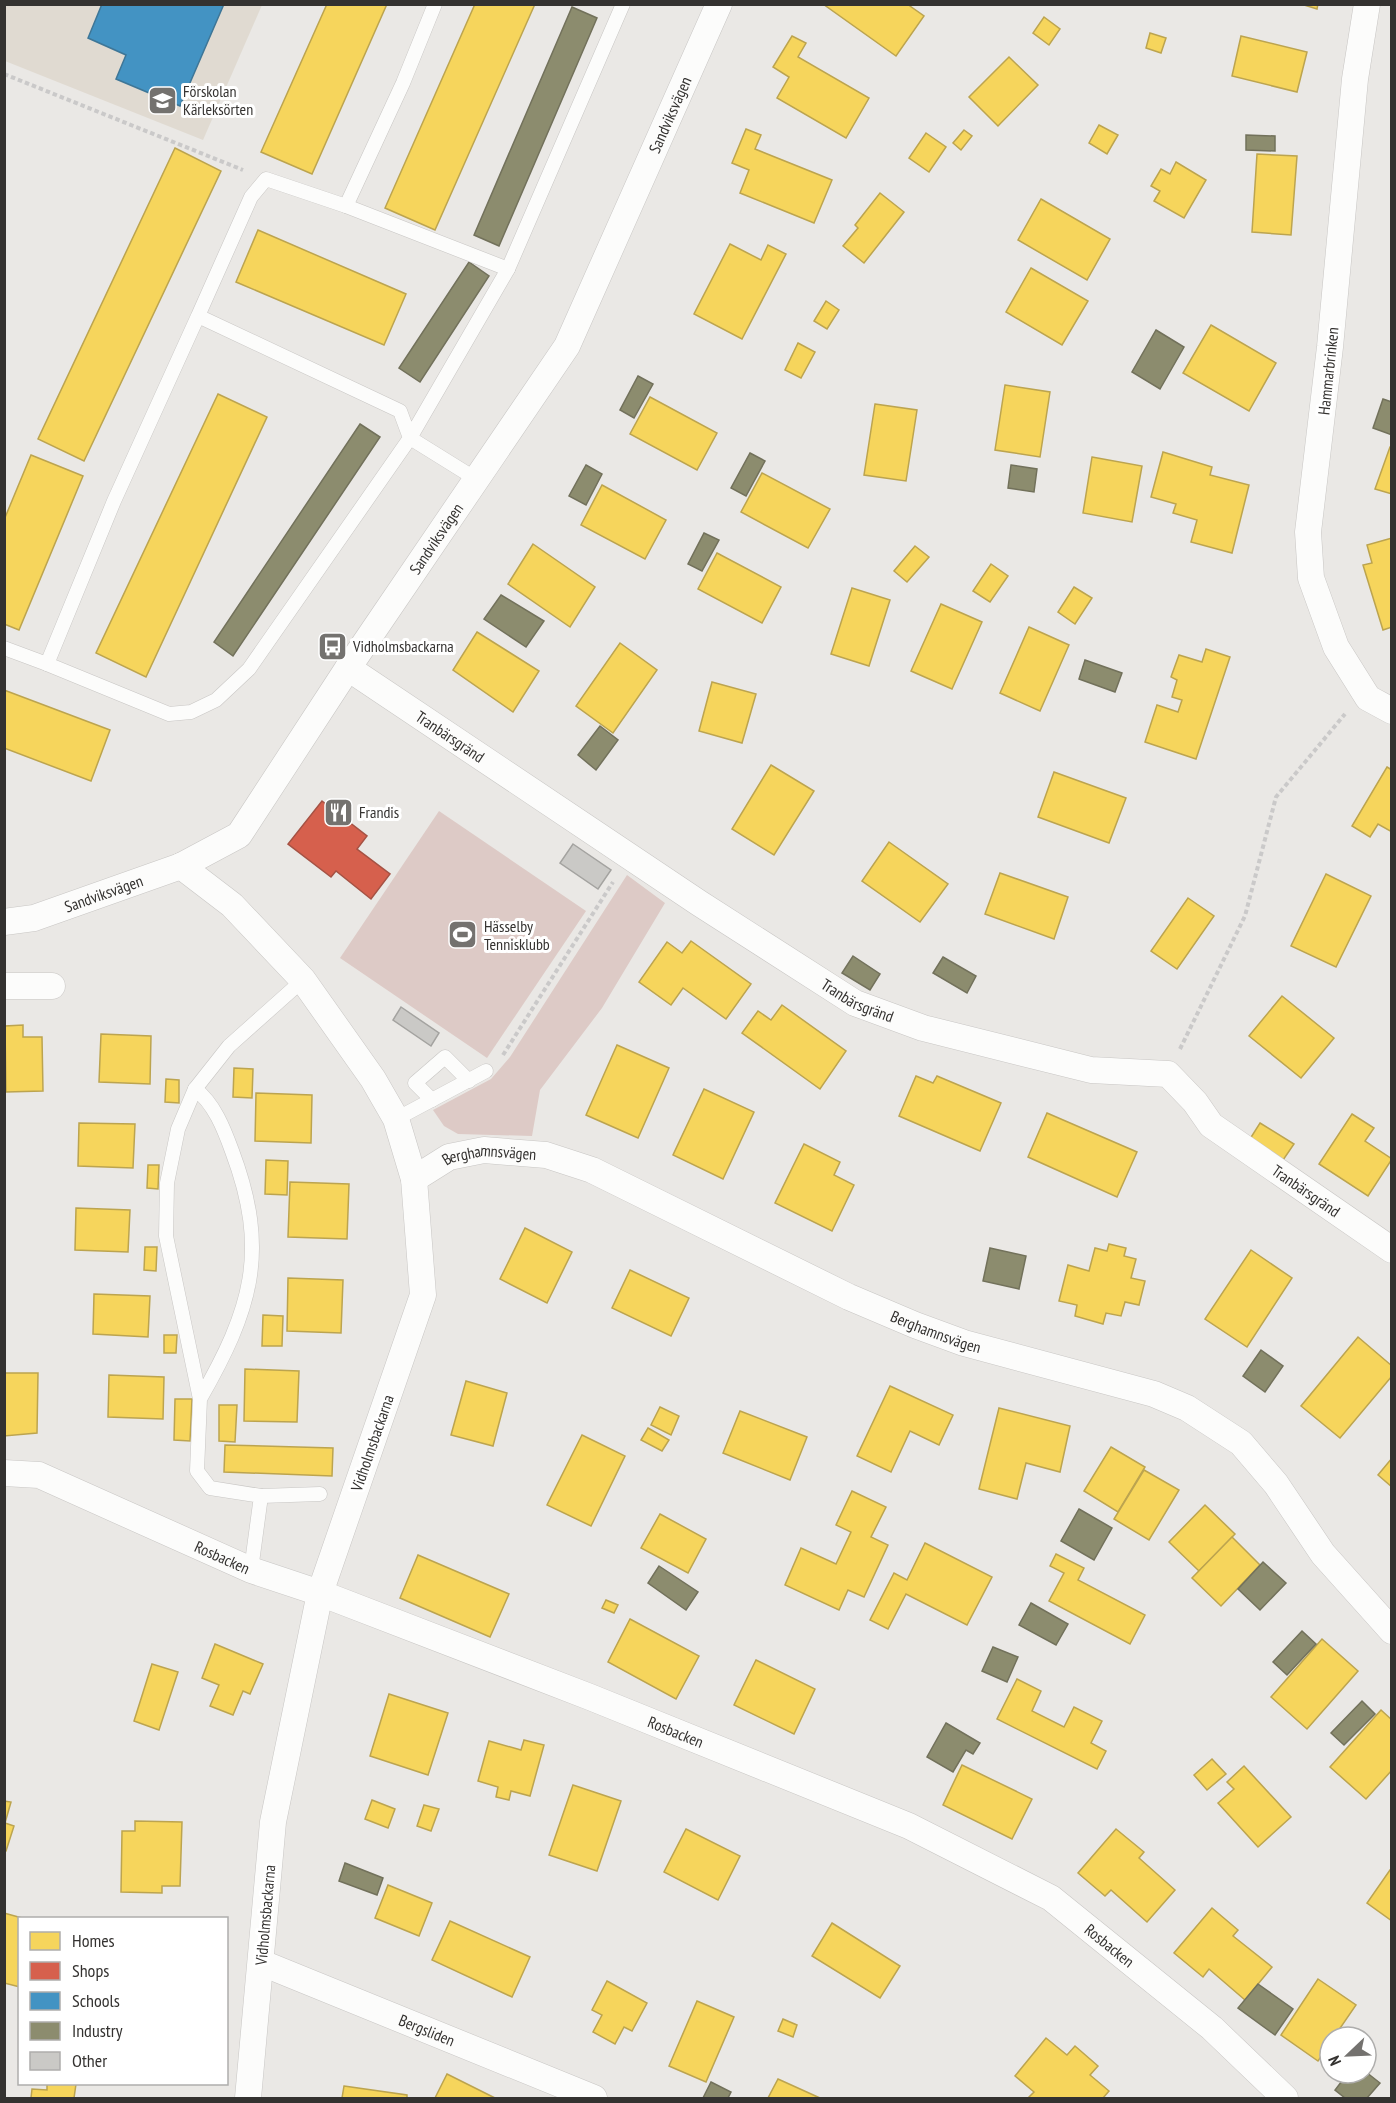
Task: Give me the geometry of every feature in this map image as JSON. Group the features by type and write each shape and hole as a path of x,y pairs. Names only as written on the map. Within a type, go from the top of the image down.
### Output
{"street":[{"name":"Sandviksvägen","path":"4,922 34,918 181,866 239,836 348,668 567,346 718,4"},
{"name":"Hammarbrinken","path":"1366,4 1355,79 1330,347 1308,532 1311,578 1336,647 1368,698 1392,711"},
{"name":"Tranbärsgränd","path":"348,668 629,856 855,1003 922,1028 1091,1070 1168,1074 1195,1102 1211,1125 1392,1250"},
{"name":"Vidholmsbackarna","path":"181,866 232,905 303,980 373,1079 396,1119 414,1179 423,1295 320,1593 273,1822 248,2098"},
{"path":"4,986 52,986"},
{"name":"Berghamnsvägen","path":"414,1179 449,1157 483,1150 546,1155 592,1170 849,1297 915,1325 964,1343 1154,1394 1186,1408 1241,1443 1276,1484 1323,1554 1392,1631"},
{"name":"Rosbacken","path":"4,1473 39,1475 251,1570 320,1593 590,1696 909,1826 1051,1898 1212,2028 1285,2098"},
{"name":"Bergsliden","path":"262,1963 594,2098"}],"lane":[{"path":"346,206 403,83 435,4"},
{"path":"4,648 169,714 191,712 216,700 249,669 410,438 508,269 623,4"},
{"path":"47,664 114,501 251,197 266,179 346,206 508,269"},
{"path":"198,316 400,411 410,438 476,479"},
{"path":"303,980 229,1046 195,1089 178,1129 167,1183 166,1236 200,1400 197,1471 210,1488 261,1496 320,1494"},
{"path":"432,1101 415,1083 445,1057 468,1081"},
{"path":"396,1119 486,1071"},
{"path":"195,1089 203,1095 224,1129 245,1184 253,1259 242,1316 200,1400"},
{"path":"251,1570 261,1496"}],"path":[{"path":"4,74 266,179"},
{"path":"1168,1074 1245,916 1276,797 1365,690"},
{"path":"503,1055 629,856"}],"shaded area":[{"name":"Förskolan Kärleksörten","path":"4,5 262,5 203,140 5,61"},
{"name":"Hässelby Tennisklubb","path":"439,811 586,911 487,1058 340,958"},
{"path":"627,875 665,903 602,1008 540,1090 532,1136 458,1134 444,1126 433,1110 491,1079 510,1057"}],"building: Homes":[{"path":"327,4 387,4 312,174 261,152"},
{"path":"475,4 535,4 435,230 385,208"},
{"path":"823,4 907,4 924,16 896,56"},
{"path":"1301,4 1318,4 1317,9"},
{"path":"1044,17 1060,29 1049,45 1033,33"},
{"path":"1150,33 1166,38 1161,53 1146,48"},
{"path":"792,36 806,43 798,57 869,98 846,138 777,98 789,77 773,67"},
{"path":"1241,36 1307,52 1297,92 1232,76"},
{"path":"1009,57 1038,85 998,126 969,97"},
{"path":"1099,125 1118,135 1107,154 1089,143"},
{"path":"746,129 761,135 755,149 832,180 814,223 740,193 749,170 732,163"},
{"path":"964,130 972,136 961,150 953,143"},
{"path":"926,133 946,147 929,172 909,158"},
{"path":"175,148 221,171 84,461 38,439"},
{"path":"1257,154 1297,156 1291,235 1252,232"},
{"path":"1176,162 1206,180 1184,218 1154,201 1160,191 1151,186 1161,169 1170,174"},
{"path":"880,193 904,212 864,263 843,246 858,228 855,225"},
{"path":"1041,199 1110,239 1087,280 1018,240"},
{"path":"258,230 406,294 384,345 236,282"},
{"path":"730,244 761,260 768,245 786,254 742,339 694,314"},
{"path":"1031,268 1088,301 1062,345 1006,312"},
{"path":"826,301 839,310 827,329 814,321"},
{"path":"1211,325 1276,363 1249,411 1183,373"},
{"path":"798,343 815,352 801,378 785,370"},
{"path":"1005,385 1050,392 1040,457 995,450"},
{"path":"218,394 267,417 146,677 96,653"},
{"path":"650,397 717,433 697,470 630,434"},
{"path":"875,404 917,410 906,481 864,475"},
{"path":"1390,447 1392,447 1392,494 1375,489"},
{"path":"1163,452 1212,467 1210,475 1249,485 1232,553 1191,542 1197,520 1173,513 1176,504 1151,497"},
{"path":"31,455 83,476 19,630 4,624 4,520"},
{"path":"1092,457 1142,466 1132,522 1083,513"},
{"path":"762,473 830,509 808,548 741,512"},
{"path":"602,485 666,520 645,559 581,525"},
{"path":"1392,538 1392,627 1383,630 1363,565 1372,563 1367,545"},
{"path":"533,544 595,587 570,627 508,584"},
{"path":"915,546 929,557 907,582 894,571"},
{"path":"717,553 781,587 762,623 698,589"},
{"path":"991,564 1008,576 990,602 973,591"},
{"path":"1074,587 1092,598 1075,624 1058,612"},
{"path":"852,588 890,600 869,666 831,654"},
{"path":"941,604 982,622 952,689 911,671"},
{"path":"1029,627 1069,645 1040,711 1000,693"},
{"path":"477,632 539,671 513,712 453,670"},
{"path":"620,643 657,670 613,733 576,706"},
{"path":"1206,649 1230,657 1196,759 1145,742 1157,705 1178,712 1182,700 1172,697 1177,680 1171,677 1179,655 1202,662"},
{"path":"712,682 756,694 742,743 699,731"},
{"path":"4,690 110,730 91,781 4,748"},
{"path":"771,765 814,791 774,855 732,829"},
{"path":"1387,767 1392,770 1392,832 1378,824 1370,837 1352,826"},
{"path":"1054,772 1126,798 1109,843 1038,817"},
{"path":"889,842 948,884 920,922 862,881"},
{"path":"1000,873 1068,897 1054,939 985,914"},
{"path":"1326,874 1371,896 1336,967 1291,946"},
{"path":"1188,898 1214,916 1177,969 1151,951"},
{"path":"691,941 751,984 726,1019 683,988 671,1005 639,982 667,942 682,953"},
{"path":"1282,996 1334,1038 1301,1078 1249,1036"},
{"path":"782,1005 846,1051 820,1089 742,1033 758,1011 771,1020"},
{"path":"23,1025 23,1037 42,1037 43,1091 6,1092 5,1026"},
{"path":"101,1034 151,1036 150,1084 99,1082"},
{"path":"617,1045 669,1068 638,1138 586,1115"},
{"path":"234,1068 253,1069 252,1098 233,1097"},
{"path":"916,1076 933,1083 937,1076 1001,1103 980,1151 899,1116"},
{"path":"166,1079 179,1080 179,1103 165,1102"},
{"path":"704,1089 754,1112 723,1179 673,1155"},
{"path":"256,1093 312,1095 311,1143 255,1141"},
{"path":"1047,1113 1137,1152 1117,1197 1028,1157"},
{"path":"1352,1114 1374,1128 1365,1141 1392,1159 1368,1196 1319,1164"},
{"path":"79,1123 135,1124 133,1168 78,1166"},
{"path":"1260,1123 1294,1144 1281,1163 1248,1142"},
{"path":"804,1144 840,1162 834,1175 854,1185 832,1231 775,1203"},
{"path":"266,1160 288,1161 287,1195 265,1194"},
{"path":"148,1165 159,1165 158,1189 147,1188"},
{"path":"290,1182 349,1184 347,1239 288,1237"},
{"path":"76,1208 130,1210 128,1252 75,1250"},
{"path":"525,1228 572,1252 547,1303 500,1279"},
{"path":"1109,1244 1126,1248 1124,1256 1136,1259 1131,1278 1145,1281 1139,1305 1125,1302 1121,1316 1106,1313 1103,1324 1075,1316 1077,1305 1059,1301 1068,1265 1089,1271 1095,1248 1107,1251"},
{"path":"145,1247 157,1247 156,1271 144,1270"},
{"path":"1251,1250 1292,1278 1247,1347 1205,1319"},
{"path":"630,1270 689,1298 671,1336 612,1308"},
{"path":"288,1278 343,1280 341,1333 287,1331"},
{"path":"94,1294 150,1296 148,1337 93,1334"},
{"path":"263,1315 283,1316 282,1346 262,1346"},
{"path":"164,1335 177,1335 176,1353 164,1353"},
{"path":"1358,1337 1392,1366 1392,1376 1340,1438 1301,1406"},
{"path":"245,1369 299,1371 297,1422 244,1421"},
{"path":"4,1373 38,1373 37,1433 4,1436"},
{"path":"109,1375 164,1377 163,1419 108,1417"},
{"path":"466,1381 507,1393 493,1446 451,1435"},
{"path":"890,1386 953,1415 939,1445 910,1431 891,1472 857,1456"},
{"path":"175,1399 192,1399 190,1441 174,1440"},
{"path":"219,1405 237,1405 235,1442 219,1441"},
{"path":"660,1407 679,1416 671,1435 651,1425"},
{"path":"999,1408 1070,1426 1060,1472 1026,1463 1017,1499 979,1489"},
{"path":"740,1411 807,1437 790,1480 723,1453"},
{"path":"648,1428 669,1440 662,1451 641,1440"},
{"path":"582,1435 625,1456 591,1526 547,1505"},
{"path":"225,1445 333,1448 332,1476 224,1472"},
{"path":"1111,1447 1145,1467 1118,1512 1084,1491"},
{"path":"1392,1458 1392,1487 1378,1475"},
{"path":"1144,1470 1179,1490 1149,1540 1114,1519"},
{"path":"852,1491 886,1507 871,1537 888,1545 864,1597 848,1590 839,1610 785,1585 801,1548 836,1564 851,1532 836,1525"},
{"path":"1205,1505 1235,1534 1199,1571 1169,1542"},
{"path":"660,1514 706,1539 688,1573 641,1548"},
{"path":"1232,1537 1260,1565 1221,1606 1192,1578"},
{"path":"925,1543 992,1577 967,1625 906,1594 888,1629 870,1620 894,1573 907,1580"},
{"path":"1056,1554 1084,1568 1078,1580 1145,1615 1130,1644 1049,1601 1064,1573 1050,1566"},
{"path":"418,1555 509,1594 490,1637 400,1598"},
{"path":"606,1600 618,1605 614,1613 602,1608"},
{"path":"630,1619 699,1656 676,1699 608,1662"},
{"path":"1322,1639 1358,1671 1307,1729 1271,1697"},
{"path":"215,1644 263,1664 250,1694 243,1691 233,1715 210,1706 219,1685 202,1678"},
{"path":"756,1660 815,1689 794,1734 734,1705"},
{"path":"152,1664 178,1672 159,1730 134,1721"},
{"path":"1017,1679 1041,1691 1032,1711 1064,1727 1074,1707 1102,1721 1091,1743 1106,1751 1097,1769 997,1719"},
{"path":"389,1694 448,1713 428,1775 370,1756"},
{"path":"1381,1710 1392,1720 1392,1770 1366,1799 1330,1767"},
{"path":"524,1740 544,1745 530,1796 511,1791 509,1800 496,1797 498,1787 478,1781 489,1741 521,1750"},
{"path":"1212,1759 1226,1774 1207,1790 1194,1775"},
{"path":"962,1765 1032,1799 1012,1839 943,1805"},
{"path":"1244,1766 1291,1817 1258,1847 1218,1803 1234,1789 1227,1782"},
{"path":"573,1785 621,1801 597,1871 549,1855"},
{"path":"372,1800 395,1809 388,1828 365,1819"},
{"path":"4,1801 11,1802 5,1823 14,1826 6,1851 4,1851"},
{"path":"424,1805 439,1809 431,1831 417,1826"},
{"path":"135,1821 182,1822 180,1886 162,1886 162,1893 121,1892 122,1831 135,1831"},
{"path":"686,1829 740,1856 718,1900 664,1872"},
{"path":"1116,1829 1144,1852 1139,1858 1175,1890 1147,1922 1111,1890 1105,1896 1078,1873"},
{"path":"1390,1870 1392,1871 1392,1921 1367,1903"},
{"path":"388,1885 432,1903 419,1936 375,1918"},
{"path":"1212,1908 1238,1930 1233,1936 1272,1967 1245,2000 1209,1969 1203,1977 1174,1953"},
{"path":"4,1913 18,1917 18,1986 4,1983"},
{"path":"450,1921 530,1957 512,1997 432,1960"},
{"path":"832,1923 900,1966 880,1998 812,1956"},
{"path":"1318,1979 1356,2005 1342,2025 1318,2025 1318,2061 1281,2035"},
{"path":"607,1981 647,2003 632,2031 624,2027 615,2044 593,2032 602,2015 592,2010"},
{"path":"697,2001 734,2017 706,2082 669,2066"},
{"path":"783,2019 797,2025 793,2037 778,2031"},
{"path":"1046,2038 1067,2055 1075,2046 1098,2066 1090,2075 1109,2091 1103,2098 1028,2098 1034,2092 1015,2076"},
{"path":"447,2074 495,2098 435,2098"},
{"path":"778,2079 820,2098 768,2098"},
{"path":"47,2085 76,2085 74,2098 31,2098 32,2089 47,2090"},
{"path":"344,2086 407,2095 407,2098 342,2098"}],"building: Shops":[{"path":"322,801 367,836 357,849 390,874 371,899 336,871 331,877 288,844"}],"building: Schools":[{"path":"102,4 224,4 180,106 116,79 126,55 88,38"}],"building: Industry":[{"path":"572,7 597,18 499,246 474,235"},
{"path":"1246,135 1275,136 1275,151 1246,150"},
{"path":"469,262 489,276 420,382 399,368"},
{"path":"1156,330 1184,347 1160,389 1132,372"},
{"path":"638,376 653,384 634,418 620,410"},
{"path":"1383,399 1392,402 1392,435 1373,428"},
{"path":"360,424 380,437 233,656 214,642"},
{"path":"750,453 765,461 746,496 731,488"},
{"path":"586,465 602,474 586,505 569,496"},
{"path":"1011,465 1037,469 1034,492 1008,488"},
{"path":"704,533 719,540 702,571 688,564"},
{"path":"501,595 544,621 526,647 484,619"},
{"path":"1085,660 1122,673 1115,692 1079,679"},
{"path":"600,726 618,740 596,770 578,755"},
{"path":"853,956 880,974 870,990 842,973"},
{"path":"943,957 976,976 967,993 933,973"},
{"path":"990,1248 1026,1256 1019,1289 983,1281"},
{"path":"1261,1350 1283,1366 1265,1392 1243,1376"},
{"path":"1079,1509 1112,1528 1094,1560 1061,1541"},
{"path":"1263,1562 1286,1583 1260,1610 1238,1589"},
{"path":"659,1566 698,1592 686,1610 648,1583"},
{"path":"1031,1603 1068,1624 1056,1645 1019,1625"},
{"path":"1302,1631 1316,1644 1287,1675 1273,1662"},
{"path":"993,1647 1018,1657 1007,1682 982,1671"},
{"path":"1362,1701 1375,1714 1344,1745 1331,1733"},
{"path":"946,1723 980,1743 973,1754 966,1750 953,1772 927,1757"},
{"path":"345,1863 383,1878 377,1895 339,1881"},
{"path":"1258,1984 1293,2009 1275,2035 1238,2008"},
{"path":"1378,2081 1380,2083 1367,2098 1345,2098 1335,2090 1339,2085 1378,2085"},
{"path":"711,2082 731,2092 728,2098 703,2098"}],"building: Other":[{"path":"573,844 611,870 598,889 560,863"},
{"path":"401,1007 439,1033 431,1046 393,1020"}],"place":[{"name":"Förskolan Kärleksörten","path":"162,100"},
{"name":"Vidholmsbackarna","path":"332,646"},
{"name":"Frandis","path":"338,812"},
{"name":"Hässelby Tennisklubb","path":"463,935"}]}
